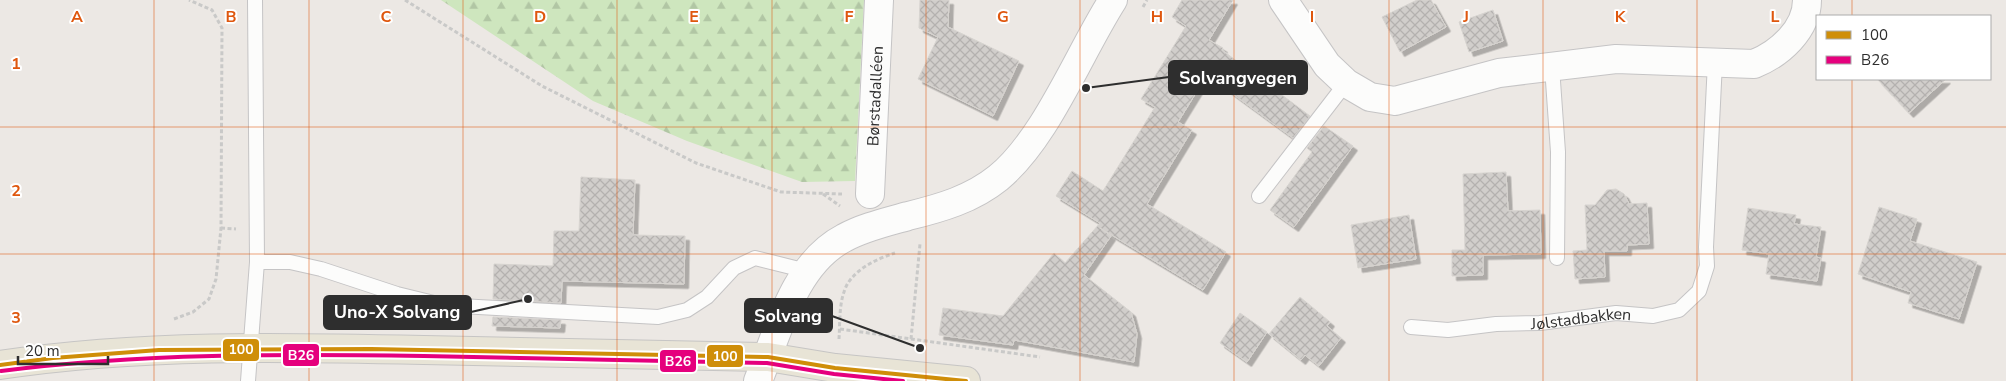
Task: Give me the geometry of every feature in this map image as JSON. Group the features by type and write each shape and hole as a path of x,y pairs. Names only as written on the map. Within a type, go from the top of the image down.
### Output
{"main road":[{"path":"0,365 48,358 125,351 342,348 763,369 836,368 966,381"}],"street":[{"name":"Børstadalléen","path":"860,194 879,0"},
{"path":"763,369 783,318 807,271 819,255 843,238 870,227 951,205 982,190 1000,177 1040,128 1113,0"},
{"path":"1283,0 1327,65 1346,83 1370,97 1395,101 1499,73 1616,58 1754,64 1771,57 1788,42 1800,24 1807,0"}],"lane":[{"path":"248,381 252,349 257,262 253,1"},
{"name":"Jølstadbakken","path":"1412,327 1448,330 1496,324 1540,323 1616,312 1653,316 1679,310 1699,291 1707,266 1706,247 1715,62"},
{"path":"1552,66 1558,152 1557,258"},
{"path":"1259,196 1346,83"},
{"path":"257,262 290,262 314,267 397,294 442,305 658,317 687,310 707,297 734,268 755,258 807,271"}],"path":[{"path":"166,322 193,312 209,299 216,279 222,228 222,28 212,10 189,0"},
{"path":"405,0 542,86 696,163 781,192 860,194"},
{"path":"222,228 237,229"},
{"path":"911,339 920,244"},
{"path":"840,329 1040,357"}],"green space":[{"path":"441,0 864,0 855,181 802,182 687,141 593,101"}],"building":[{"path":"920,0 949,0 948,27 1019,61 993,116 918,79 938,37 919,28"},
{"path":"1182,0 1233,0 1209,40 1223,48 1222,50 1310,116 1293,138 1207,75 1178,122 1192,130 1147,204 1226,252 1203,290 1100,228 1111,236 1084,275 1131,312 1137,334 1134,362 1014,340 1013,345 939,335 943,308 1003,316 1054,253 1065,263 1100,223 1056,196 1072,171 1103,191 1155,107 1141,99 1186,26 1172,17"},
{"path":"1417,0 1431,0 1446,27 1400,52 1382,17"},
{"path":"1493,10 1503,41 1469,52 1459,22"},
{"path":"1878,80 1945,80 1909,113"},
{"path":"1324,126 1353,146 1294,227 1270,210 1312,152 1307,148"},
{"path":"1506,172 1508,211 1540,210 1541,254 1483,255 1483,275 1452,276 1452,250 1465,250 1463,174"},
{"path":"581,177 635,180 633,235 685,236 684,284 562,281 561,303 493,299 494,264 553,266 554,231 579,231"},
{"path":"1616,189 1624,194 1629,204 1647,203 1649,244 1627,245 1627,251 1604,251 1605,277 1575,279 1573,251 1587,250 1585,205 1595,205 1607,190"},
{"path":"1879,207 1917,219 1910,241 1977,262 1959,319 1908,303 1911,292 1858,274"},
{"path":"1748,208 1796,215 1794,224 1821,227 1816,257 1821,258 1817,281 1766,274 1769,254 1742,250"},
{"path":"1409,215 1416,259 1358,268 1351,225"},
{"path":"1300,297 1330,322 1327,326 1341,338 1319,366 1305,355 1301,360 1269,334"},
{"path":"1240,313 1267,332 1247,362 1220,343"},
{"path":"493,317 561,320 560,328 492,326"}],"transit line":[{"name":"100","path":"0,365 53,358 159,350 371,349 768,357 835,368 966,381"},
{"name":"B26","path":"1,371 54,365 159,358 371,355 767,363 834,374 903,381"}],"place":[{"name":"Solvangvegen","path":"1086,88"},
{"name":"Uno-X Solvang","path":"528,299"},
{"name":"Solvang","path":"920,348"}]}
